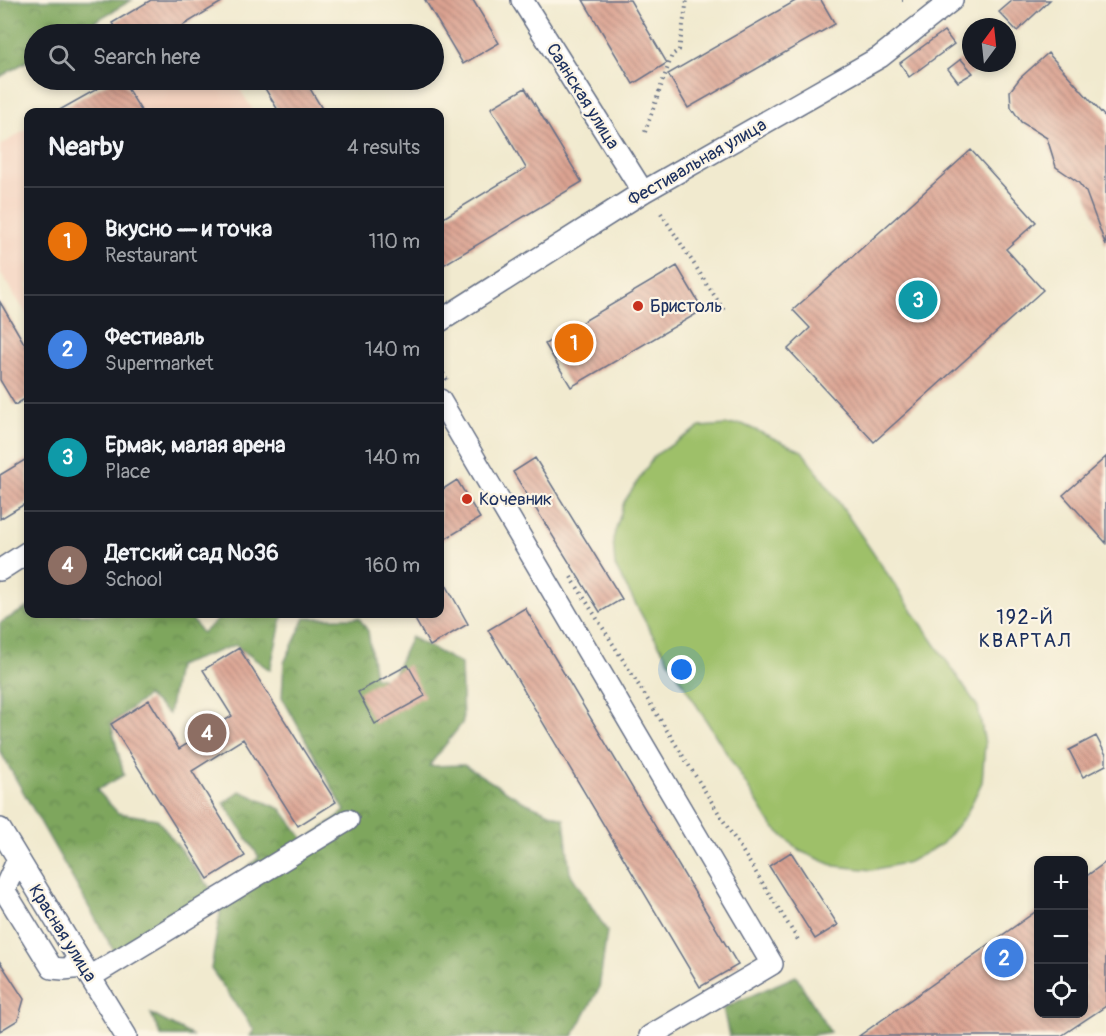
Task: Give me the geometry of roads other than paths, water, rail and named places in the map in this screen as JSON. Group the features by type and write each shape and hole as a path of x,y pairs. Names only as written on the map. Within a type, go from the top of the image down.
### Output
{"street":[{"name":"Саянская улица","path":"522,0 644,192"},
{"name":"Фестивальная улица","path":"444,318 644,192 880,57 952,0"},
{"path":"445,393 772,964 650,1036"},
{"path":"0,570 24,555"},
{"path":"87,972 348,820"},
{"name":"Красная улица","path":"0,829 126,1036"}],"place":[{"name":"Ермак, малая арена","path":"918,300"},
{"name":"Бристоль","path":"638,306"},
{"name":"Вкусно — и точка","path":"574,343"},
{"name":"Кочевник","path":"467,499"},
{"name":"Детский сад №36","path":"207,733"},
{"name":"Фестиваль","path":"1004,958"}],"district":[{"name":"192-Й КВАРТАЛ","path":"1025,628"}]}
